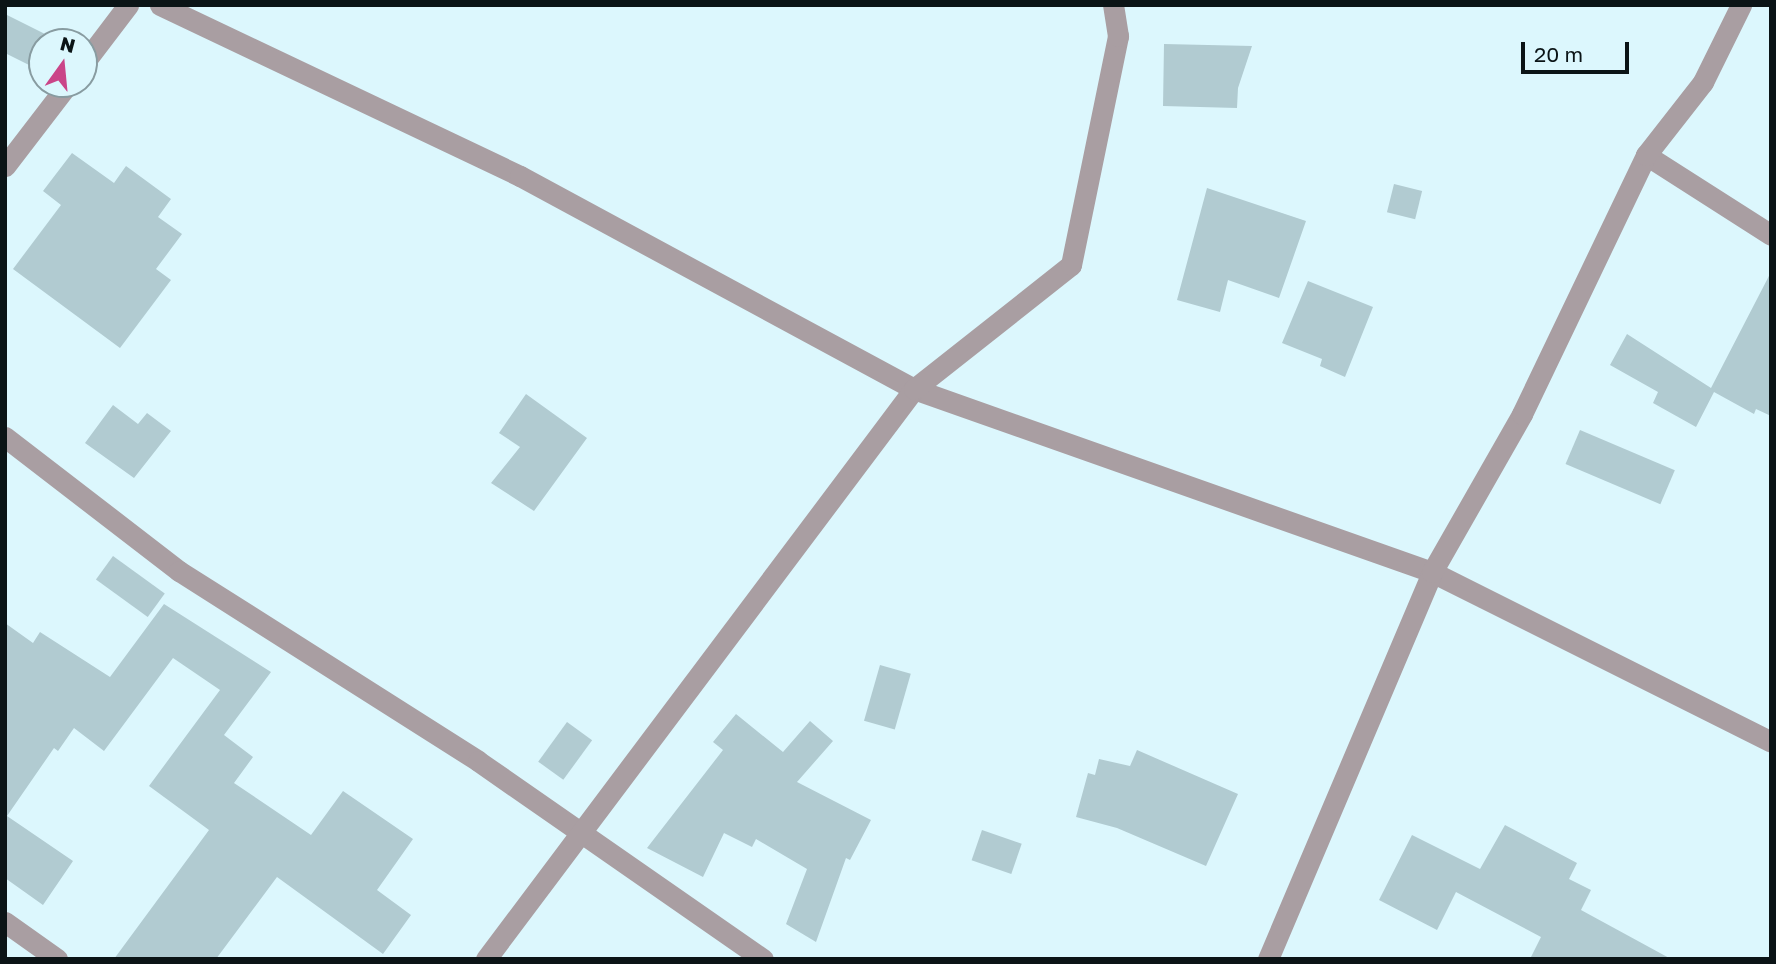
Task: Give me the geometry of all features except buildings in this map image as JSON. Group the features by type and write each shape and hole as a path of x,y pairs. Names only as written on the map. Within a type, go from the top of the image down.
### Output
{"street":[{"path":"98,45 128,5"},
{"path":"160,5 520,176 915,389 1432,572 1771,742"},
{"path":"486,959 578,832 915,389 1071,265 1118,36 1113,5"},
{"path":"1268,959 1432,572 1522,414 1646,155 1703,82 1741,9"},
{"path":"5,166 57,98"},
{"path":"1646,155 1771,235"},
{"path":"5,437 179,571 478,761 763,959"},
{"path":"5,922 57,959"}]}
